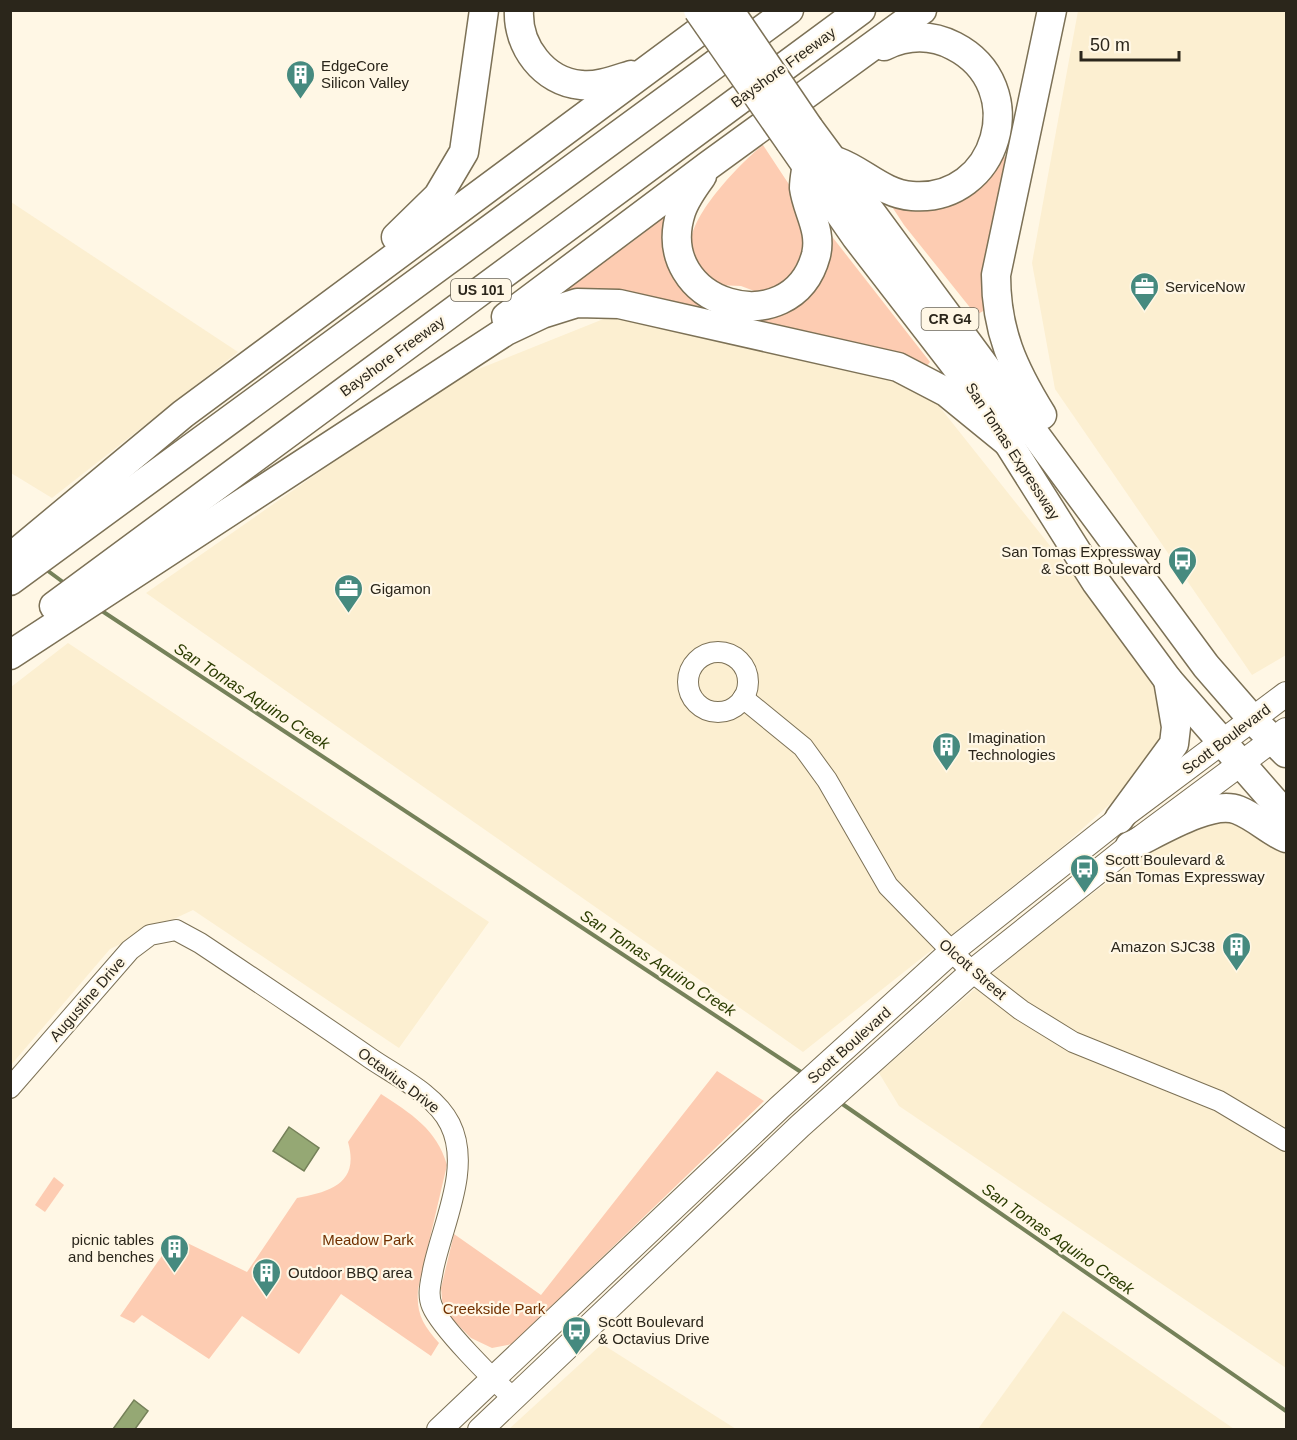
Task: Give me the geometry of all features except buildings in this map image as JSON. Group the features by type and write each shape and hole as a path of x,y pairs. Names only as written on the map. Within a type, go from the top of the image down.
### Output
{"highway":[{"path":"10,558 60,531 183,414 206,389 388,245 438,196 464,152 484,10"},
{"path":"519,10 520,32 533,58 544,69 568,83 593,85 652,67"},
{"name":"CR G4","path":"698,10 758,75"},
{"path":"183,414 728,10"},
{"name":"CR G4","path":"728,10 758,75"},
{"name":"US 101","path":"10,581 60,531 789,10"},
{"name":"Bayshore Freeway","path":"10,637 63,610 109,577 861,10"},
{"path":"360,427 709,165 922,10"},
{"path":"1052,10 996,275 996,301 1002,333 1016,372 1067,456 1067,478"},
{"path":"709,165 681,212 677,247 682,265 701,289 729,305 749,307 772,303 786,295 799,285 811,268 817,242 804,188 819,162 856,168 876,184 895,193 927,195 948,190 969,178 980,167 997,137 999,111 995,93 978,63 962,50 935,39 912,37 893,41 860,57"},
{"name":"San Tomas Expressway","path":"758,75 819,162 1067,478 1206,666 1253,720 1282,741"},
{"name":"San Tomas Expressway","path":"819,162 856,237 964,376 1011,445 1096,582 1168,680 1221,743 1287,815"},
{"path":"109,577 360,427 506,331 542,314 577,303 619,304 898,367 946,392 1011,445"},
{"path":"10,655 63,610"},
{"path":"1119,819 1174,744 1176,727 1168,680"},
{"path":"1130,846 1200,813 1226,807 1241,811 1287,838"}],"main road":[{"name":"Scott Boulevard","path":"440,1430 492,1378 780,1107 951,952 1119,819 1287,694"},
{"name":"Scott Boulevard","path":"480,1430 800,1126 972,972 1130,846 1241,765 1282,741"}],"street":[{"name":"Olcott Street","path":"743,698 803,747 827,780 888,886 972,972 1021,1010 1073,1042 1219,1101 1287,1141"},
{"name":"Augustine Drive","path":"10,1088 130,950 150,935 176,930"},
{"name":"Octavius Drive","path":"176,930 200,943 392,1073 435,1103 444,1113 455,1136 458,1164 434,1263 430,1303 435,1314 513,1398"}],"shaded area":[{"path":"1078,11 1286,11 1286,655 1252,675 1055,389 1032,263"},
{"path":"11,202 238,352 52,498 11,473"},
{"path":"616,314 915,376 1195,728 1063,846 803,1052 146,593 451,380"},
{"path":"68,643 489,922 399,1048 193,910 110,949 11,1065 11,687"},
{"path":"1248,805 1286,849 1286,1368 899,1106 879,1073 1035,936 1145,855"},
{"path":"289,1127 319,1148 304,1171 273,1151"},
{"path":"1063,1311 1234,1429 978,1429"},
{"path":"602,1344 736,1429 509,1429"},
{"path":"134,1400 148,1411 135,1429 113,1429"}],"green space":[{"path":"763,145 792,189 806,243 791,276 773,289 757,292 741,286 716,285 694,257 691,246 692,234 698,220 718,191"},
{"path":"997,156 1008,157 987,309 976,315 904,225 885,196 898,202"},
{"path":"669,205 712,308 709,315 545,297 610,249 628,245 645,232 650,219"},
{"path":"830,234 930,362 922,372 756,330 753,317"},
{"name":"Creekside Park","path":"717,1071 764,1101 512,1344 492,1348 471,1338 443,1310 441,1288 454,1234 541,1295"},
{"name":"Meadow Park","path":"381,1094 421,1123 437,1141 447,1165 418,1289 418,1305 422,1319 439,1343 431,1356 341,1294 299,1354 242,1316 209,1359 142,1315 134,1323 120,1316 175,1237 247,1272 297,1198 330,1189 346,1177 350,1168 351,1156 348,1142"},
{"path":"54,1177 64,1185 45,1212 35,1205"}],"waterway":[{"name":"San Tomas Aquino Creek","path":"44,568 67,585"},
{"name":"San Tomas Aquino Creek","path":"99,609 804,1074"},
{"name":"San Tomas Aquino Creek","path":"838,1101 1286,1411"}],"place":[{"name":"EdgeCore Silicon Valley","path":"300,100"},
{"name":"ServiceNow","path":"1144,312"},
{"name":"San Tomas Expressway & Scott Boulevard","path":"1182,586"},
{"name":"Gigamon","path":"349,614"},
{"name":"Imagination Technologies","path":"947,772"},
{"name":"Scott Boulevard & San Tomas Expressway","path":"1084,894"},
{"name":"Amazon SJC38","path":"1236,972"},
{"name":"picnic tables and benches","path":"175,1274"},
{"name":"Outdoor BBQ area","path":"267,1298"},
{"name":"Scott Boulevard & Octavius Drive","path":"577,1356"}]}
